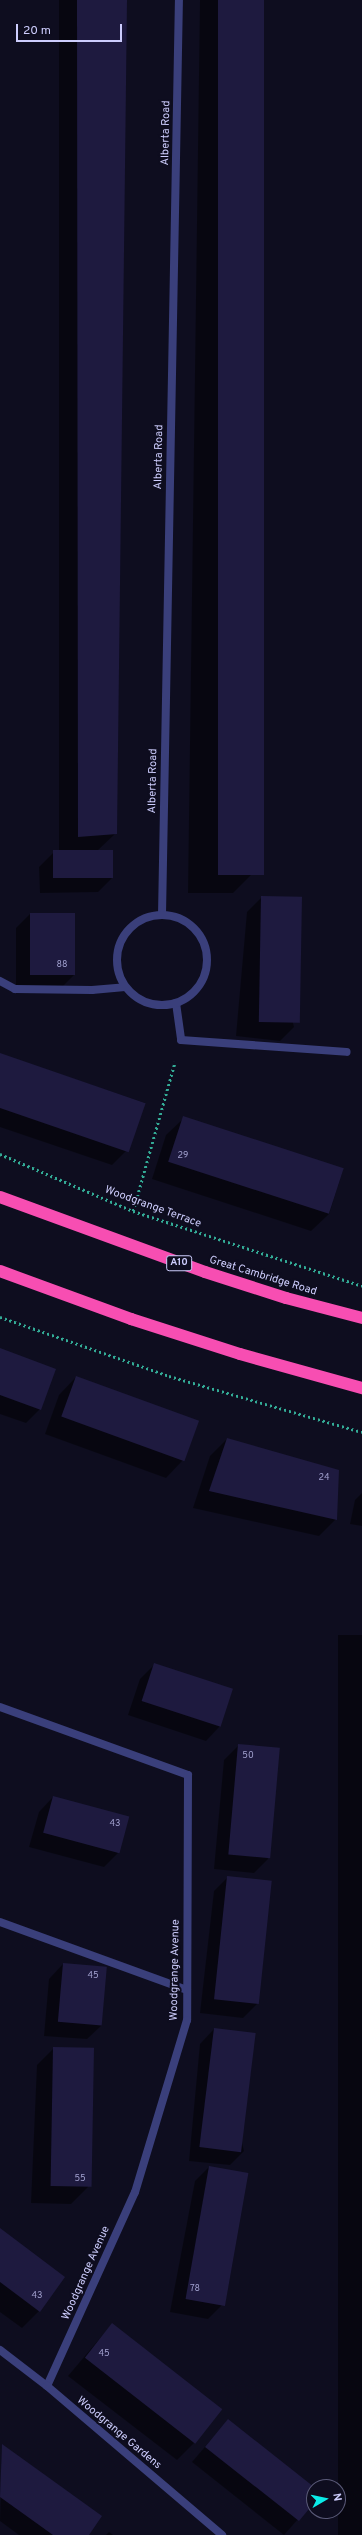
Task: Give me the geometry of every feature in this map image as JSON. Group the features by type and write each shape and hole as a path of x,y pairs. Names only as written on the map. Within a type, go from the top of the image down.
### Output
{"highway":[{"name":"Great Cambridge Road","path":"0,1197 205,1272 286,1298 362,1318"},
{"path":"0,1271 131,1319 225,1350 362,1388"}],"street":[{"name":"Alberta Road","path":"162,915 179,0"},
{"path":"162,915 176,917 188,924 205,946 207,960 205,974 199,986 176,1003 162,1006 148,1003 135,997 125,987 119,974 116,960 119,946 125,934 135,923 148,917 162,915"},
{"path":"0,981 15,990 92,990 125,987"},
{"path":"176,1003 181,1040 347,1052"},
{"name":"Woodgrange Avenue","path":"0,1707 188,1775 187,2020 135,2192 48,2386"},
{"path":"0,1922 187,1990"},
{"name":"Woodgrange Gardens","path":"0,2350 48,2386 222,2535"}],"path":[{"path":"133,1211 181,1040"},
{"name":"Woodgrange Terrace","path":"0,1154 133,1211 362,1286"},
{"path":"0,1317 169,1376 362,1432"}],"building":[{"path":"77,0 127,0 117,834 78,837"},
{"path":"218,0 264,0 264,875 218,875"},
{"path":"53,850 113,850 113,878 53,878"},
{"path":"261,896 302,897 300,1023 259,1022"},
{"path":"30,913 75,913 75,975 30,975"},
{"path":"0,1053 146,1103 129,1152 0,1108"},
{"path":"183,1116 344,1168 329,1214 168,1162"},
{"path":"0,1348 56,1369 41,1410 0,1395"},
{"path":"76,1376 199,1421 184,1461 61,1416"},
{"path":"227,1438 339,1470 337,1520 209,1491"},
{"path":"154,1663 233,1689 221,1727 142,1701"},
{"path":"238,1744 280,1748 270,1858 228,1855"},
{"path":"53,1796 129,1816 119,1853 43,1833"},
{"path":"227,1876 272,1881 259,2004 214,1999"},
{"path":"63,1963 107,1967 102,2026 58,2022"},
{"path":"214,2028 256,2033 241,2152 199,2147"},
{"path":"53,2047 94,2048 92,2187 51,2186"},
{"path":"209,2166 248,2173 225,2306 186,2299"},
{"path":"0,2228 65,2277 40,2312 0,2282"},
{"path":"112,2323 222,2409 195,2444 85,2358"},
{"path":"228,2419 306,2481 306,2513 299,2521 205,2447"},
{"path":"2,2444 102,2516 89,2535 53,2535 0,2497"}]}
